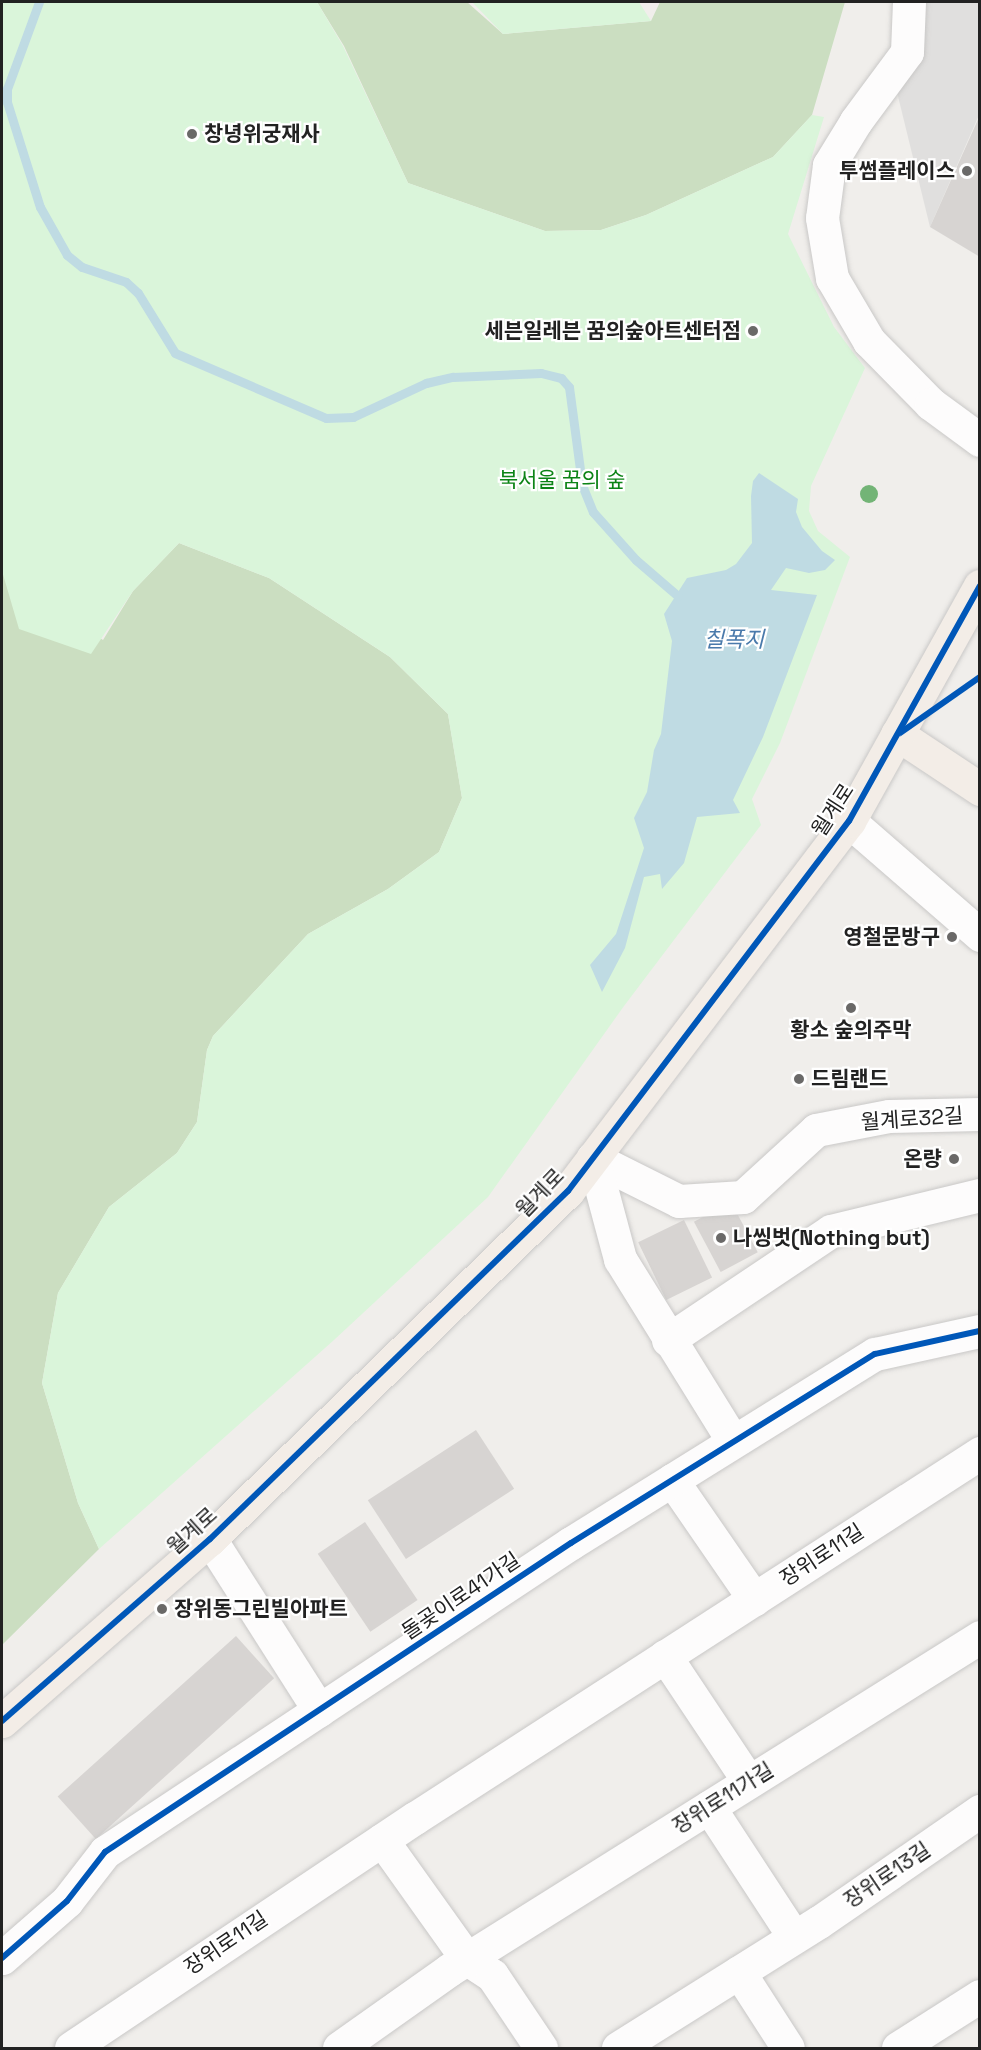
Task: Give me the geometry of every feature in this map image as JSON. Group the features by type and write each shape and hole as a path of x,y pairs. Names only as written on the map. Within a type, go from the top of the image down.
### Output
{"main road":[{"name":"월계로","path":"2,1721 210,1539 568,1191 849,821 980,586"},
{"path":"897,735 980,789"}],"street":[{"path":"909,2 907,52 856,121 829,165 822,218 830,268 832,278 868,341 931,404 980,440"},
{"name":"월계로","path":"849,821 980,935"},
{"name":"월계로32길","path":"592,1158 679,1201 743,1197 816,1130 889,1116 980,1114"},
{"name":"월계로","path":"592,1158 620,1259 668,1340 733,1441"},
{"path":"668,1340 831,1231 980,1195"},
{"name":"돌곶이로41가길","path":"2,1958 67,1901 105,1852 672,1480 875,1354 980,1331"},
{"name":"장위로11길","path":"71,2049 382,1840 980,1454"},
{"path":"672,1480 754,1599"},
{"name":"월계로","path":"210,1539 319,1710"},
{"name":"장위로11가길","path":"339,2049 467,1959 980,1637"},
{"path":"665,1656 749,1782"},
{"path":"709,1807 794,1937"},
{"name":"장위로13길","path":"618,2049 794,1937 980,1811"},
{"path":"382,1840 467,1959 492,1975 541,2049"},
{"path":"739,1972 788,2049"},
{"path":"898,2048 980,1996"}],"green space":[{"name":"북서울 꿈의 숲","path":"2,2 317,2 343,46 408,183 545,231 601,230 646,215 773,157 812,115 824,117 788,234 834,327 865,368 811,486 809,511 818,531 850,557 780,743 752,799 761,825 624,1006 488,1197 334,1340 99,1549 78,1503 42,1383 58,1293 109,1207 177,1153 197,1122 207,1050 213,1036 308,934 388,889 439,852 462,798 448,714 390,657 269,578 179,543 133,591 91,654 19,629 2,571"},
{"path":"317,2 467,2 503,34 651,21 660,2 845,2 812,115 773,157 646,215 601,230 545,231 408,183 344,46"},
{"path":"472,2 639,2 651,21 503,34"},
{"path":"179,543 269,578 390,657 448,714 462,798 439,852 388,889 308,934 213,1036 207,1050 197,1122 177,1153 109,1207 58,1293 42,1383 78,1503 99,1549 2,1645 2,571 103,640 133,591"}],"shaded area":[{"path":"910,2 979,2 979,115 930,227 895,84"}],"water":[{"name":"칠폭지","path":"759,473 798,499 796,512 802,527 822,551 835,560 825,570 809,573 786,568 771,590 817,595 763,737 733,800 740,813 697,817 684,863 662,889 660,874 644,877 625,948 602,992 590,965 616,934 644,848 634,818 647,792 654,750 661,734 672,641 664,614 687,578 726,570 736,564 752,543 751,496 753,481"}],"building":[{"name":"투썸플레이스","path":"980,115 980,257 930,227"},
{"path":"731,1202 758,1252 721,1272 694,1222"},
{"path":"684,1220 712,1278 666,1300 638,1242"},
{"path":"476,1430 514,1489 406,1559 368,1500"},
{"path":"365,1522 418,1600 370,1632 318,1554"},
{"path":"236,1636 274,1678 96,1839 58,1797"}],"waterway":[{"path":"39,2 7,89 7,102 40,207 67,255 82,267 126,282 138,293 175,353 326,418 353,417 426,383 453,377 541,373 561,378 569,387 582,485 593,512 636,560 678,596"}],"cycle path":[{"path":"2,1721 210,1539 568,1191 849,821 980,586"},
{"path":"900,733 980,677"},
{"path":"2,1958 67,1901 105,1852 571,1543 875,1354 980,1331"}],"place":[{"name":"창녕위궁재사","path":"192,134"},
{"name":"투썸플레이스","path":"967,171"},
{"name":"세븐일레븐 꿈의숲아트센터점","path":"753,331"},
{"name":"영철문방구","path":"952,937"},
{"name":"황소 숲의주막","path":"851,1008"},
{"name":"드림랜드","path":"799,1079"},
{"name":"온량","path":"954,1159"},
{"name":"나씽벗(Nothing but)","path":"721,1238"},
{"name":"장위동그린빌아파트","path":"162,1609"}]}
